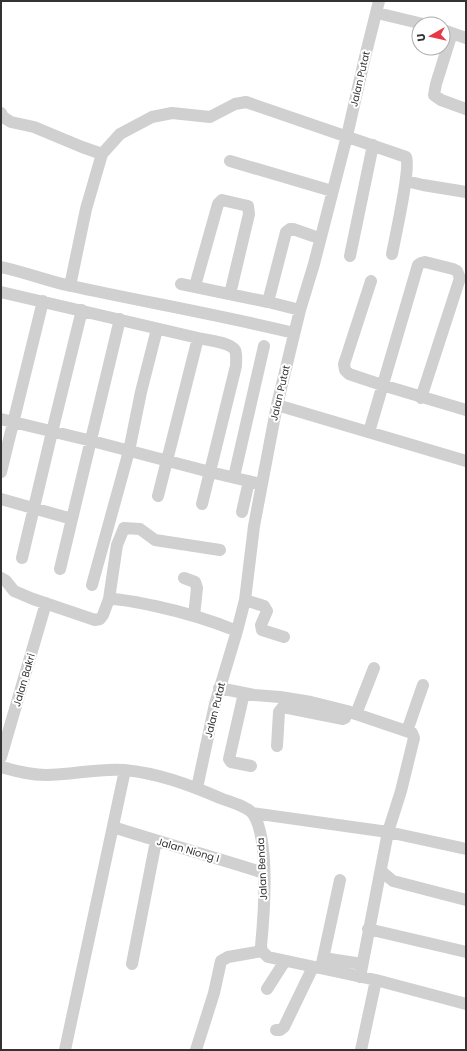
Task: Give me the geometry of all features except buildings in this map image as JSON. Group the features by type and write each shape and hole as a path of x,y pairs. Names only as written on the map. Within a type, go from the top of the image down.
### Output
{"street":[{"path":"378,7 411,19"},
{"name":"Jalan Putat","path":"197,788 219,688 245,600 254,526 277,405 294,333 347,136 378,7"},
{"path":"451,32 466,38"},
{"path":"442,56 434,95 441,100 466,109"},
{"path":"70,286 86,209 102,154 120,134 152,117 172,113 210,117 235,104 246,102 406,157 408,160 406,181 392,254"},
{"path":"1,113 3,117 11,122 34,127 102,154"},
{"path":"350,256 373,145"},
{"path":"230,161 332,192"},
{"path":"406,181 466,192"},
{"path":"195,286 218,204 222,200 248,206 249,214 230,294"},
{"path":"268,302 286,232 293,229 312,236"},
{"path":"369,432 418,265 425,262 453,269 457,271 460,278 421,398"},
{"path":"1,267 70,286 226,317 294,333"},
{"path":"371,281 346,355 344,364 345,370 349,374 382,386 421,398 465,407"},
{"path":"181,284 300,310"},
{"path":"2,294 43,301 226,344 233,347 236,351 236,366 202,504"},
{"path":"1,472 7,420 43,301"},
{"path":"22,558 82,310"},
{"path":"60,568 92,441 120,320"},
{"path":"92,585 129,451 141,392 157,329"},
{"path":"158,496 168,462 198,338"},
{"path":"234,477 264,346"},
{"path":"277,405 466,461"},
{"path":"7,420 168,462 261,484"},
{"path":"242,512 249,481"},
{"path":"1,499 72,519"},
{"path":"1,578 6,581 14,591 95,620 100,619 109,599 117,545 124,528 140,529 154,540 220,550"},
{"path":"184,578 195,582 197,588 194,616"},
{"path":"109,599 140,603 211,620 237,631"},
{"path":"245,600 266,608 267,611 261,624 262,630 284,637"},
{"name":"Jalan Bakri","path":"1,756 46,603"},
{"path":"277,746 279,712 283,707 343,719 352,712 374,668"},
{"path":"407,731 423,685"},
{"path":"219,688 254,695 280,697 310,702 352,712 412,733 414,738 401,791 388,832 382,871 368,929 360,977"},
{"path":"244,693 229,759 231,762 251,766"},
{"path":"1,767 32,774 46,775 124,770 158,776 197,788 252,813 388,832 466,849"},
{"path":"65,1050 124,770"},
{"name":"Jalan Benda","path":"252,813 259,827 262,844 264,873 262,951"},
{"name":"Jalan Niong I","path":"113,827 264,873"},
{"path":"132,964 156,841"},
{"path":"382,871 393,881 466,900"},
{"path":"276,1030 280,1030 284,1027 319,964 340,880"},
{"path":"368,929 466,952"},
{"path":"196,1050 214,993 221,961 228,957 262,951 268,957 285,961 319,964 362,964"},
{"path":"267,989 285,961"},
{"path":"319,964 360,977 466,1004"},
{"path":"361,1050 376,980"}]}
